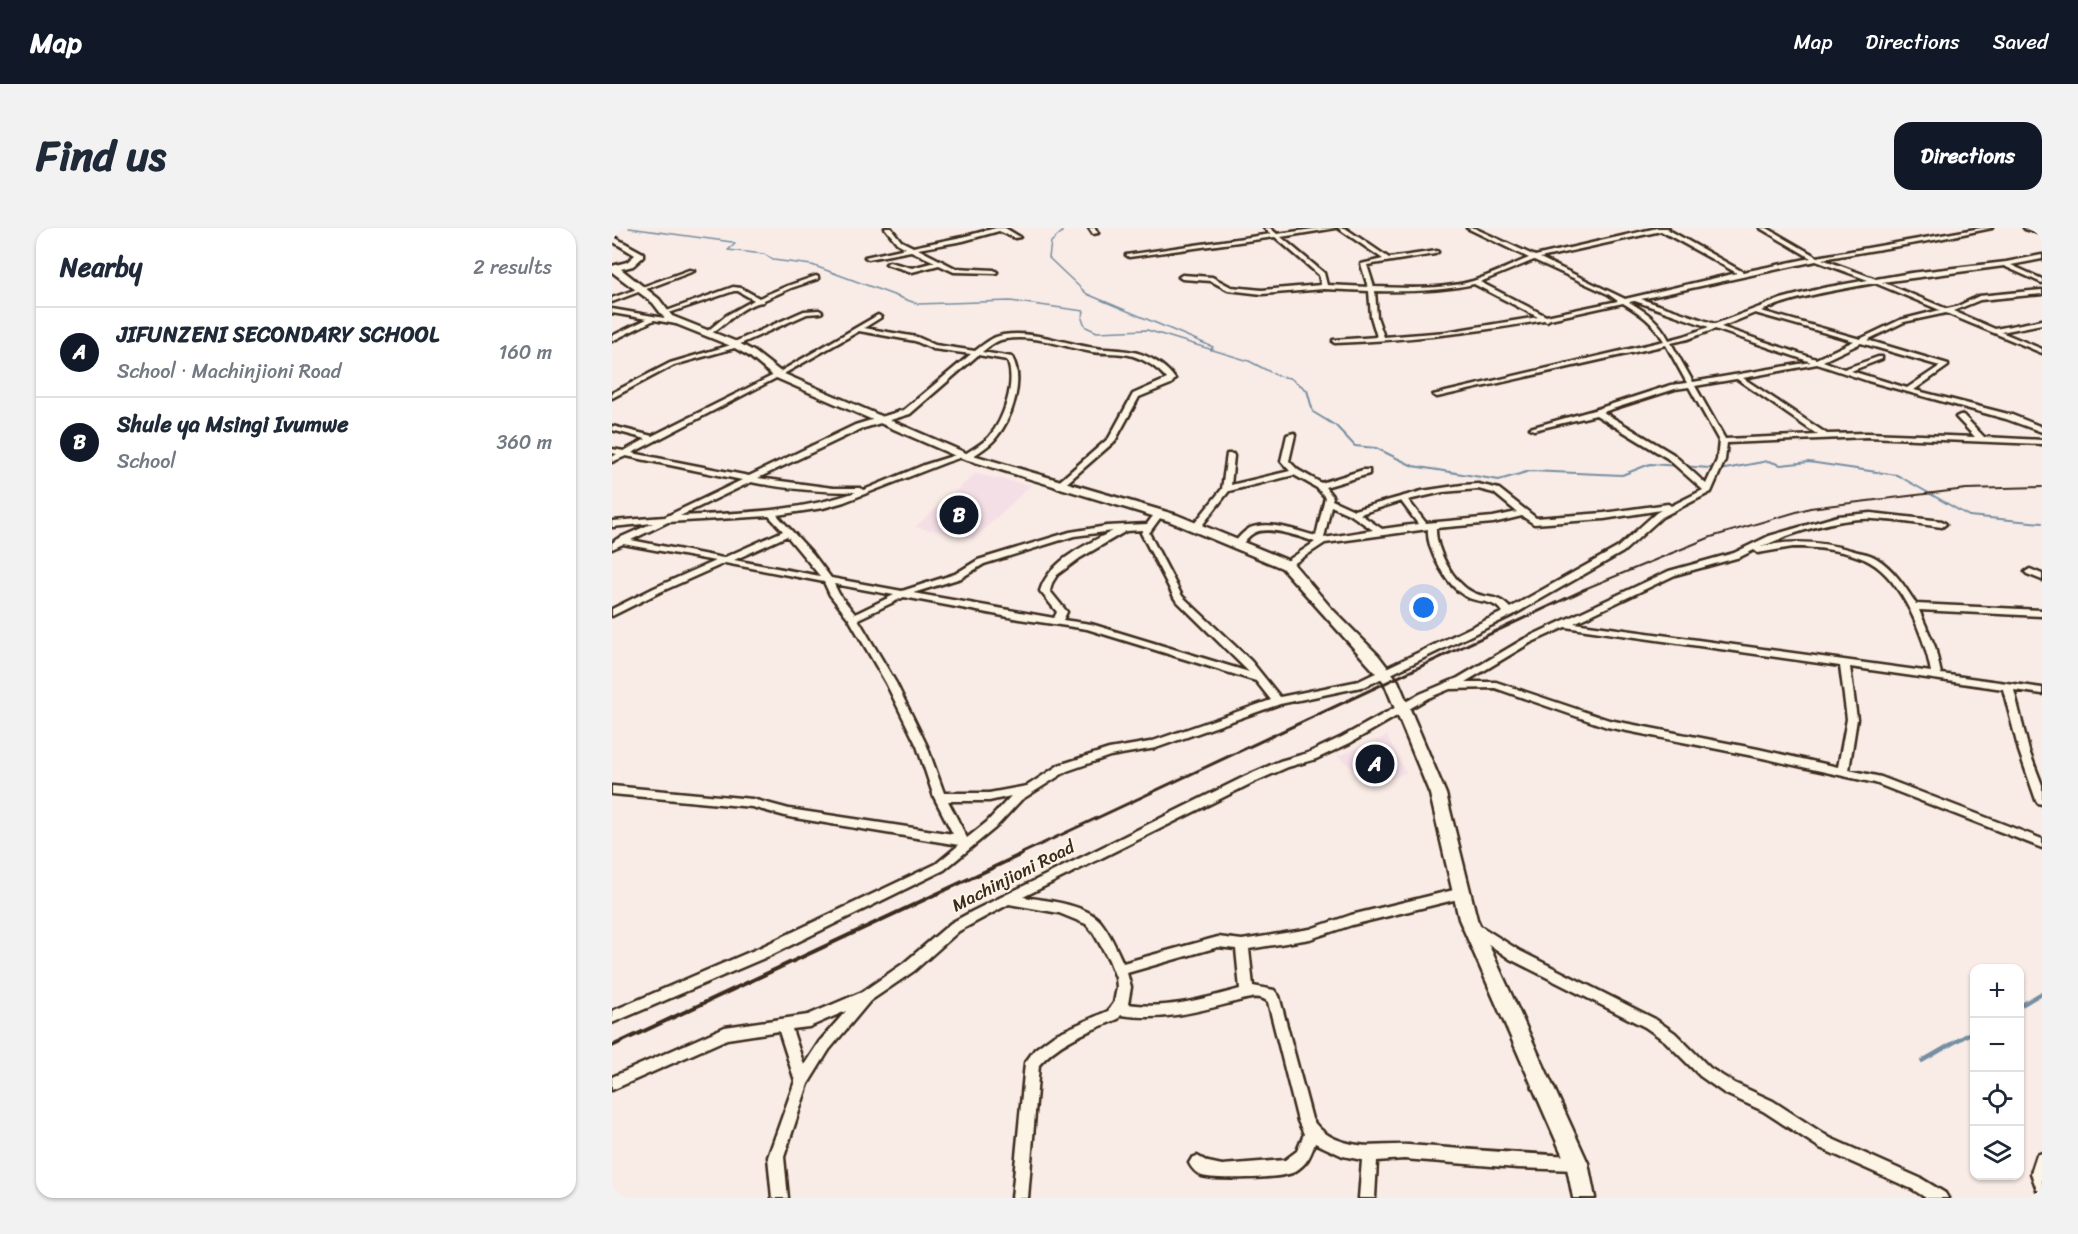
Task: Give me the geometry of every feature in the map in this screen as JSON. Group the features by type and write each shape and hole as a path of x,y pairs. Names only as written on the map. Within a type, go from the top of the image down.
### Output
{"street":[{"path":"888,228 895,238 911,249 954,270 994,272"},
{"path":"1267,228 1322,274 1324,287"},
{"path":"1130,255 1333,228"},
{"path":"1341,228 1388,260"},
{"path":"612,1017 764,952 928,874 1028,788 1057,771 1114,752 1152,745 1278,701 1350,688 1386,674 1510,613 1620,549 1659,515 1708,490 1718,471 1723,441 1669,342 1645,314 1625,302 1470,228"},
{"path":"1182,277 1212,279 1230,289 1245,291 1324,287 1423,290 1475,282 1534,258 1663,228 1742,274"},
{"path":"1763,228 1816,258 2042,351"},
{"path":"1335,340 1382,339 1466,332 1547,320 1816,258 1989,228"},
{"path":"2027,228 2042,232"},
{"path":"868,257 1001,229 1017,237"},
{"path":"612,238 640,255 630,264 614,269"},
{"path":"1382,339 1374,316 1372,289 1364,264 1436,252"},
{"path":"1437,395 1669,342 1717,327 1797,296 1873,280 2006,264 2042,257"},
{"path":"889,264 912,270 939,263"},
{"path":"2006,264 2042,280"},
{"path":"614,269 642,289 671,317 735,345 778,375 964,456 1197,526 1287,565 1326,612 1386,674 1438,794 1471,925 1577,1163 1584,1198"},
{"path":"612,300 691,271"},
{"path":"707,334 726,320 761,301 816,278"},
{"path":"1475,282 1547,320"},
{"path":"612,311 653,319 671,317 733,289 761,301"},
{"path":"1534,428 1690,384 1739,378 1820,362 1902,321 1964,306 1979,298 2042,292"},
{"path":"1637,300 1845,371 2009,417 2042,430"},
{"path":"1755,311 1946,365 1910,389"},
{"path":"612,396 672,364 735,345 806,312 819,312"},
{"path":"612,460 778,375 878,317"},
{"path":"612,339 653,319"},
{"path":"1994,331 2042,322"},
{"path":"612,524 771,513 844,504 932,464 964,456 998,431 1012,396 1014,367 1010,358 928,346 917,339 860,329"},
{"path":"612,546 617,541 880,418 899,416 914,408 978,352 999,337 1041,339 1086,349 1136,355 1170,377 1168,382 1136,396 1112,439 1059,486"},
{"path":"1845,371 1869,359 1880,358"},
{"path":"1739,378 1827,437"},
{"path":"1596,412 1670,456 1708,490"},
{"path":"1960,417 1982,440"},
{"path":"612,428 654,439"},
{"path":"1291,435 1286,461 1295,472 1327,492 1329,502 1321,541"},
{"path":"1723,441 1866,435 2040,440"},
{"path":"612,451 750,479 833,490 871,490"},
{"path":"1197,526 1226,489 1230,456"},
{"path":"1226,489 1295,472"},
{"path":"1320,486 1366,472"},
{"path":"1354,513 1450,489 1490,488 1533,520 1540,521 1674,506"},
{"path":"1404,500 1428,526 1438,561 1462,590 1468,595 1498,600 1510,613"},
{"path":"1329,502 1354,513 1380,531"},
{"path":"771,513 828,580 835,595 853,618 906,710 940,797 964,843"},
{"path":"1287,565 1321,541 1380,531 1493,520 1524,513"},
{"path":"1159,514 1145,532 1168,572 1178,597 1247,663 1278,701"},
{"path":"1737,555 1772,538 1840,518 1871,516 1942,524"},
{"path":"853,618 904,594 958,576 981,562 997,557 1073,534 1147,527"},
{"path":"1058,620 1062,612 1045,591 1048,579 1077,555 1125,528"},
{"path":"1237,544 1249,533 1259,529 1302,535 1321,541"},
{"path":"612,613 657,590 789,532"},
{"path":"617,541 1088,626 1258,678"},
{"path":"1737,555 1799,542 1833,547 1876,562 1912,607 1930,646 1937,677"},
{"name":"Machinjioni Road","path":"612,1084 724,1033 809,1021 867,996 909,967 954,927 1008,899 1250,779 1284,764 1312,756 1346,740 1563,624 1651,581 1703,563 1737,555"},
{"path":"2030,572 2042,577"},
{"path":"1912,607 2042,613"},
{"path":"1563,624 2042,691"},
{"path":"1843,772 1852,719 1845,664"},
{"path":"1443,687 1496,685 1607,723 1740,749 1896,785 2042,844"},
{"path":"2008,687 2024,751 2042,800"},
{"path":"940,797 962,799 988,797 1028,788"},
{"path":"612,790 752,803 789,813 964,843"},
{"path":"1122,969 1218,942 1242,945 1310,934 1351,920 1462,893"},
{"path":"1008,899 1060,908 1090,920 1122,969 1124,981 1120,1009 1113,1015 1053,1042 1032,1063 1020,1198"},
{"path":"1471,925 1515,955 1650,1023 1670,1037 1705,1072 1729,1088 1768,1106 1825,1143 1917,1184 1940,1198"},
{"path":"1242,945 1247,993"},
{"path":"1120,1009 1146,1014 1176,1012 1262,991 1274,999 1296,1091 1305,1121 1312,1133 1343,1149 1370,1154 1404,1152 1577,1163"},
{"path":"780,1198 776,1157 802,1081 824,1046 867,996"},
{"path":"784,1025 802,1081"},
{"path":"1197,1163 1204,1169 1222,1172 1288,1167 1303,1156 1312,1133"},
{"path":"1367,1198 1370,1154"},
{"path":"2042,1160 2039,1173 2042,1185"}],"shaded area":[{"path":"975,474 1031,485 974,539 915,527"},
{"path":"1387,736 1406,773 1372,785 1338,756"}],"waterway":[{"path":"629,228 732,242 735,244 728,250 764,254 773,260 812,265 918,304 1010,301 1084,311 1082,319 1086,327 1097,332 1147,330 1211,350"},
{"path":"1061,228 1062,232 1051,242 1049,258 1087,294 1213,347 1211,350"},
{"path":"1211,350 1249,361 1278,376 1290,378 1302,386"},
{"path":"1299,385 1307,390 1313,412 1336,426 1355,446 1376,448 1413,466 1499,480 1530,471 1622,475 1650,464 1725,469 1768,461 1781,465 1809,462 1897,475 1969,516 2042,523"},
{"path":"2024,1004 2042,993"},
{"path":"1922,1061 1970,1033"}],"railway":[{"path":"1582,590 1711,537 1810,508 1966,489 2042,487"},
{"path":"1018,855 1586,589"},
{"path":"612,1046 1022,854"}],"place":[{"name":"Shule ya Msingi Ivumwe","path":"959,515"},
{"name":"JIFUNZENI SECONDARY SCHOOL","path":"1375,764"}]}
